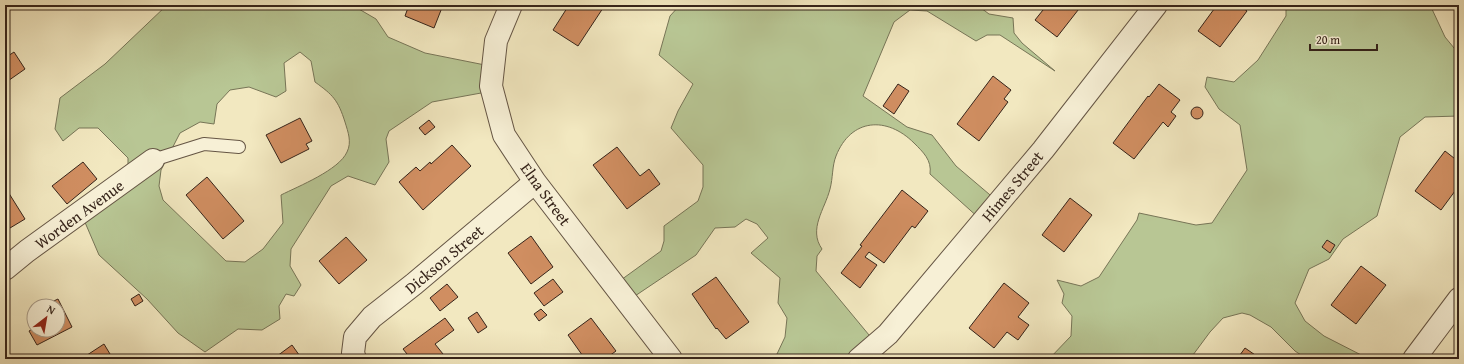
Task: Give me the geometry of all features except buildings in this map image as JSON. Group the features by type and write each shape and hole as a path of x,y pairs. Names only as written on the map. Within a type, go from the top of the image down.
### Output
{"street":[{"name":"Elna Street","path":"511,5 496,40 491,86 504,135 535,182 671,359"},
{"name":"Himes Street","path":"860,359 888,334 1043,150 1156,5"},
{"name":"Worden Avenue","path":"5,269 27,251 153,160"},
{"name":"Dickson Street","path":"355,359 353,353 355,337 372,316 414,284 535,182"},
{"path":"1414,359 1459,299"}],"lane":[{"path":"153,160 204,144 239,147"}],"green space":[{"path":"167,5 352,5 376,19 388,37 425,53 490,66 492,91 432,102 389,131 386,139 389,162 375,185 348,176 331,186 291,249 290,266 301,285 294,296 286,294 279,306 280,319 262,330 238,329 205,352 178,333 147,299 99,255 84,220 128,179 128,158 98,128 79,128 63,141 55,129 60,98 105,64","holes":["300,52 311,61 315,82 334,99 342,114 349,137 347,152 343,159 327,171 281,195 283,223 263,249 245,262 226,261 163,200 159,186 161,170 180,133 200,122 214,124 217,104 230,90 249,87 276,97 286,91 284,63"]},
{"path":"680,5 977,5 989,14 1013,18 1014,33 1022,43 1055,71 1000,35 987,35 976,41 927,11 910,10 894,22 863,96 907,127 932,135 956,166 996,200 980,219 930,174 930,165 921,150 904,134 893,128 881,125 870,125 860,128 851,134 843,143 836,156 830,189 817,226 818,242 822,249 817,256 816,271 874,341 858,359 771,359 777,354 785,337 787,318 778,303 780,278 751,253 768,238 757,224 746,219 735,227 715,228 696,255 626,302 614,285 661,251 664,241 664,226 698,201 703,187 703,165 671,128 678,111 693,84 659,55 670,16"},
{"path":"1286,5 1432,5 1431,7 1445,37 1459,54 1459,116 1425,117 1400,137 1377,216 1343,239 1329,259 1309,269 1295,303 1305,321 1324,336 1369,359 1307,359 1295,351 1271,327 1250,315 1242,313 1223,318 1210,332 1190,359 1049,359 1071,336 1072,316 1062,303 1064,294 1057,280 1081,286 1099,277 1137,220 1139,213 1196,225 1212,223 1247,170 1240,125 1219,109 1205,87 1207,77 1234,82 1258,60 1286,16"}]}
